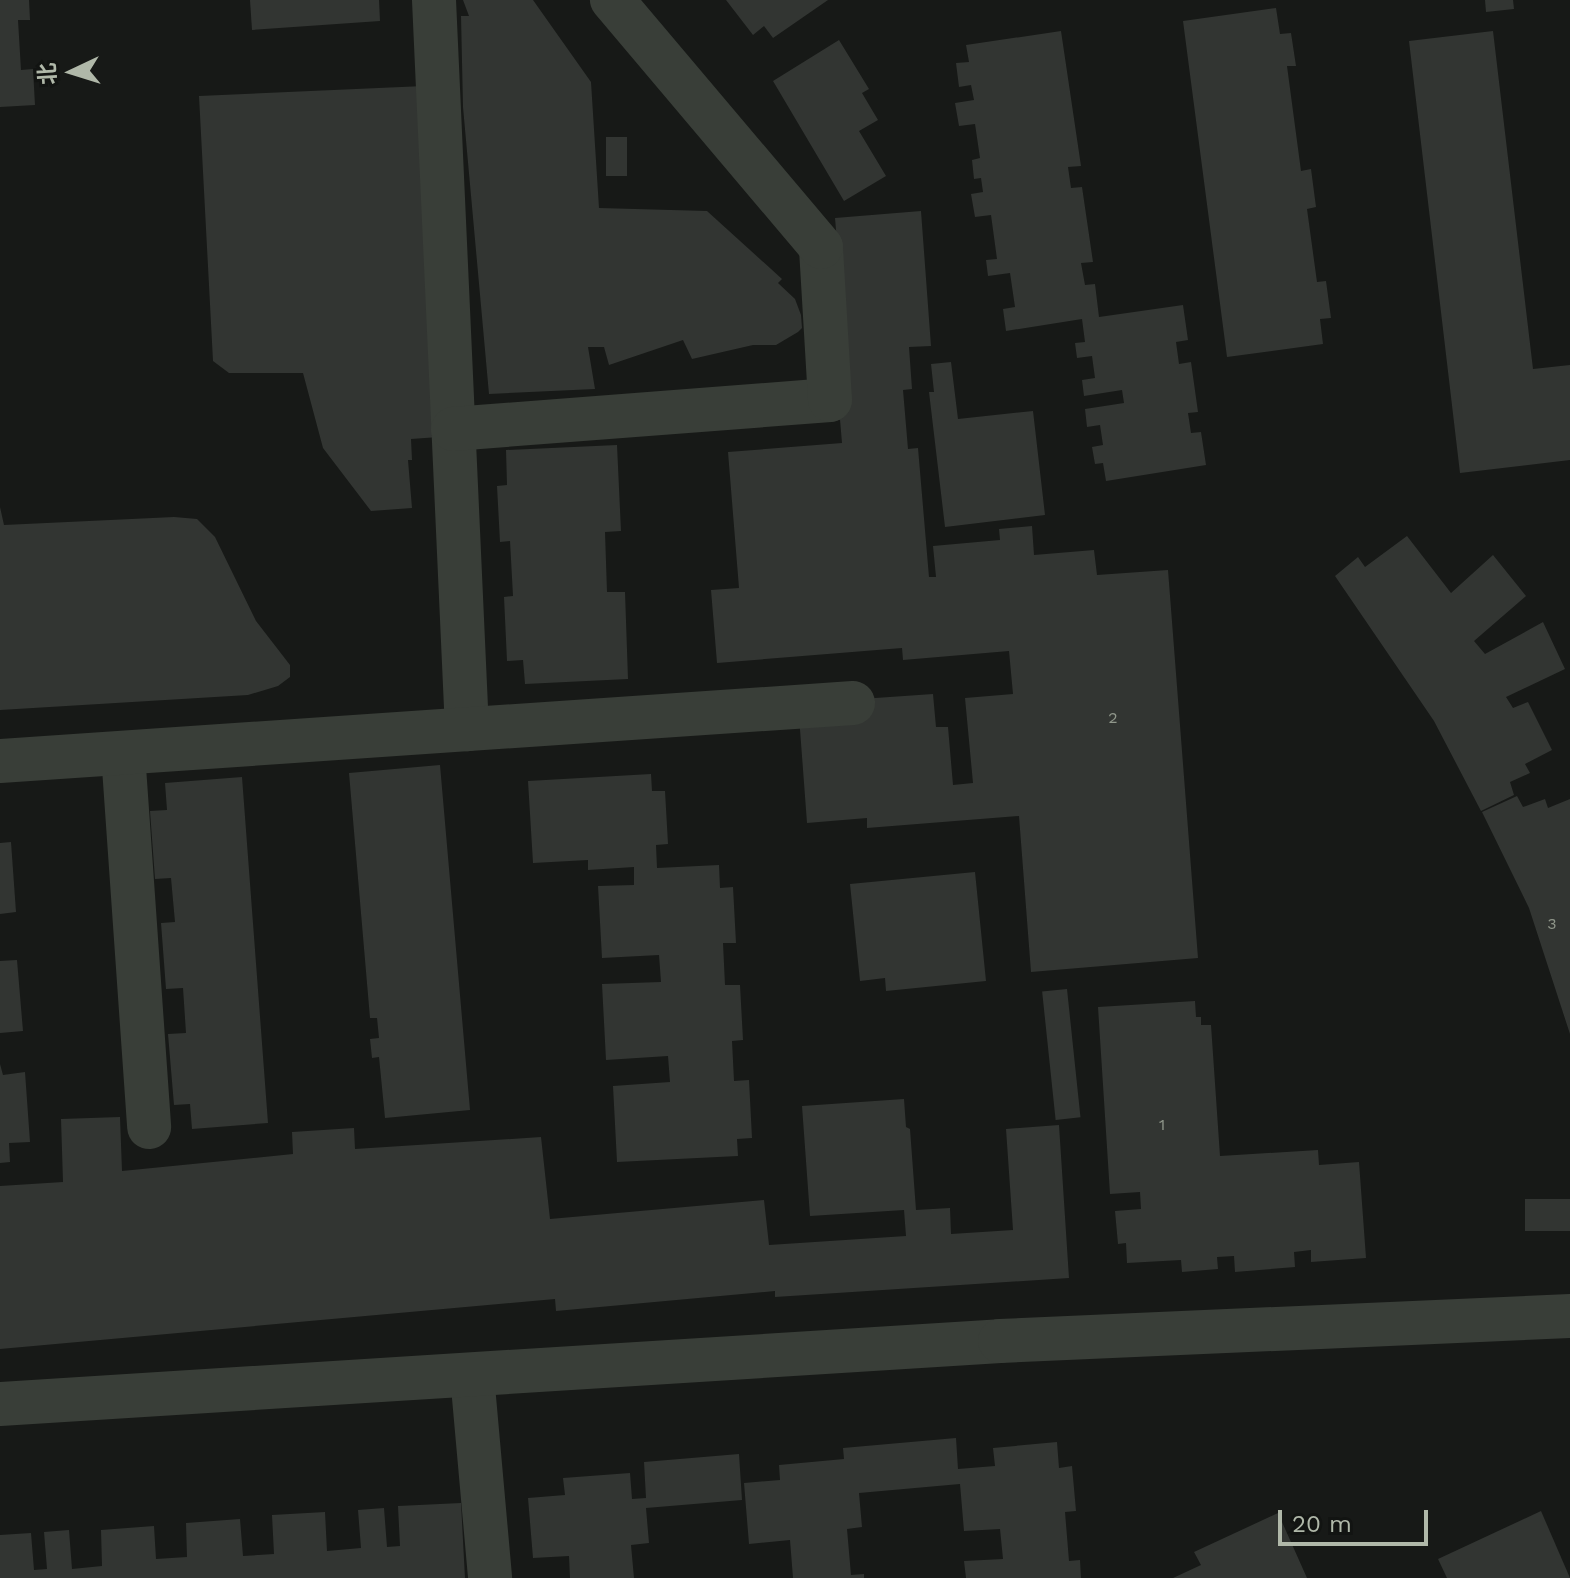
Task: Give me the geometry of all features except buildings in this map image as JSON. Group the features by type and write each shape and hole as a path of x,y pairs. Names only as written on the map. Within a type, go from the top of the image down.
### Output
{"street":[{"path":"434,0 467,729"},
{"path":"453,429 830,400 821,247 612,0"},
{"path":"0,761 853,703"},
{"path":"123,753 149,1127"},
{"path":"0,1404 1000,1341 1570,1316"},
{"path":"472,1375 490,1578"}]}
